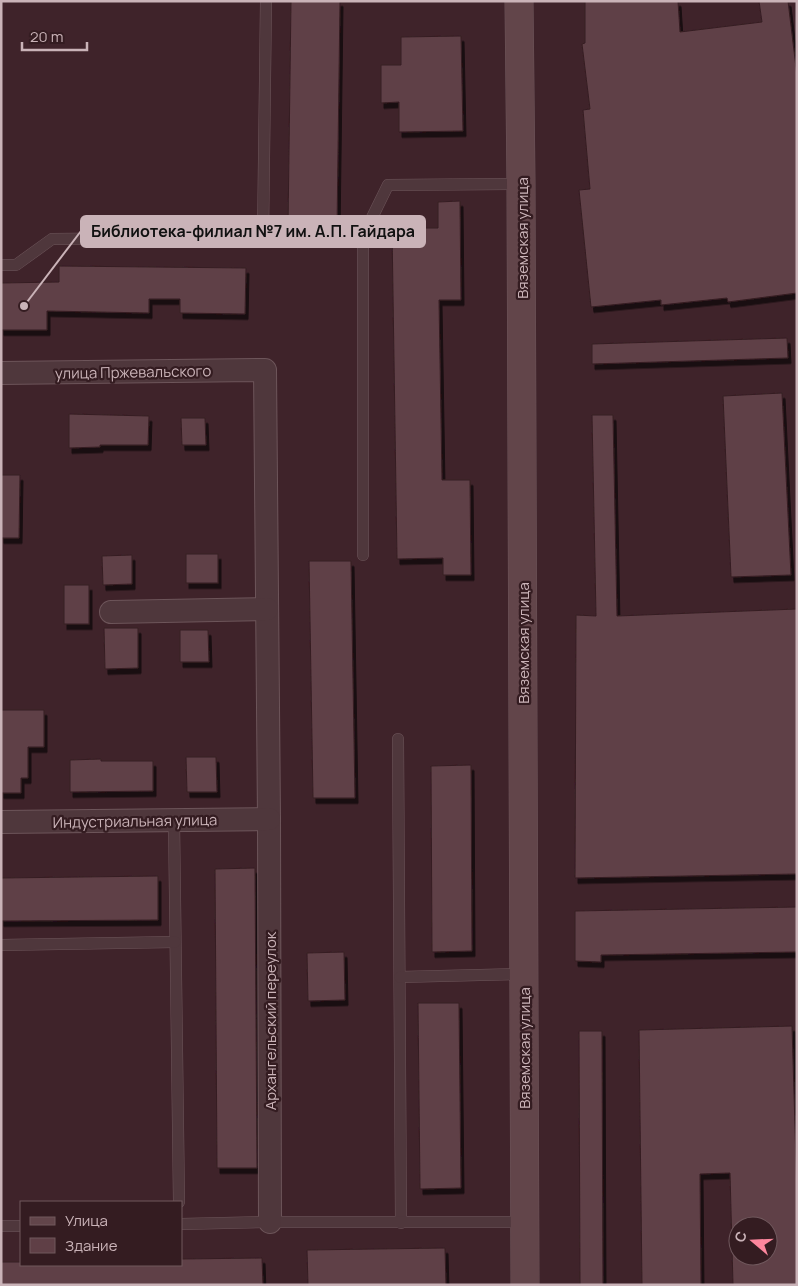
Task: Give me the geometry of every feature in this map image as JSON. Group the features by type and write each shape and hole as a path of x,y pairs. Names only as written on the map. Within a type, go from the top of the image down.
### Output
{"main road":[{"name":"Вяземская улица","path":"519,1 525,1285"}],"street":[{"name":"улица Пржевальского","path":"1,373 265,370"},
{"name":"Архангельский переулок","path":"265,370 270,1222"},
{"path":"111,612 267,609"},
{"name":"Индустриальная улица","path":"1,822 269,819"}],"lane":[{"path":"262,237 266,1"},
{"path":"363,555 363,236 388,185 521,184"},
{"path":"1,266 16,266 52,239 363,236"},
{"path":"398,739 402,1223"},
{"path":"174,821 179,1201"},
{"path":"1,945 175,942"},
{"path":"400,977 524,974"},
{"path":"182,1224 525,1222"},
{"path":"1,1226 20,1226"}],"building":[{"path":"291,1 340,1 337,228 288,227"},
{"path":"585,1 678,1 680,32 762,22 759,1 788,1 797,76 797,293 728,302 727,298 661,305 661,300 591,307 579,190 590,189 583,110 590,109 582,44 585,43"},
{"path":"461,36 463,131 399,132 399,102 381,103 381,65 401,65 401,37"},
{"path":"460,201 461,300 439,300 442,480 470,480 471,575 443,575 443,558 397,559 392,228 438,228 438,202"},
{"path":"59,266 246,268 245,314 180,313 180,299 149,299 149,313 47,311 47,330 1,330 1,283 59,282"},
{"path":"787,338 788,358 592,364 592,344"},
{"path":"782,393 791,575 731,577 723,396"},
{"path":"69,414 149,416 148,445 100,445 100,447 69,448"},
{"path":"592,415 613,415 617,616 797,609 797,874 575,878 576,615 596,616"},
{"path":"181,418 205,418 206,445 182,445"},
{"path":"1,475 20,475 19,538 1,538"},
{"path":"186,554 218,554 218,583 186,583"},
{"path":"132,555 132,584 103,585 102,556"},
{"path":"309,561 351,561 355,798 313,798"},
{"path":"64,585 89,585 89,624 64,624"},
{"path":"104,628 138,628 138,668 105,669"},
{"path":"180,630 208,630 209,662 180,662"},
{"path":"1,710 44,710 44,747 28,747 28,778 21,778 21,793 1,793"},
{"path":"186,757 216,757 217,792 187,792"},
{"path":"101,759 101,761 153,761 153,791 70,792 70,760"},
{"path":"471,765 472,951 432,952 431,766"},
{"path":"255,868 257,1168 217,1168 215,869"},
{"path":"158,876 158,920 1,921 1,878"},
{"path":"797,907 797,952 601,955 601,962 575,961 575,911"},
{"path":"344,952 345,1000 308,1001 307,953"},
{"path":"418,1003 459,1003 461,1188 420,1189"},
{"path":"792,1026 797,1195 797,1285 733,1285 732,1266 778,1266 778,1216 731,1216 730,1173 700,1174 701,1285 642,1285 639,1030"},
{"path":"579,1031 602,1031 603,1285 580,1285"},
{"path":"445,1248 446,1285 308,1285 307,1250"},
{"path":"262,1258 263,1285 1,1285 1,1262 20,1262 20,1266 182,1266 182,1259"}],"place":[{"name":"Библиотека-филиал №7 им. А.П. Гайдара","path":"24,306"}]}
